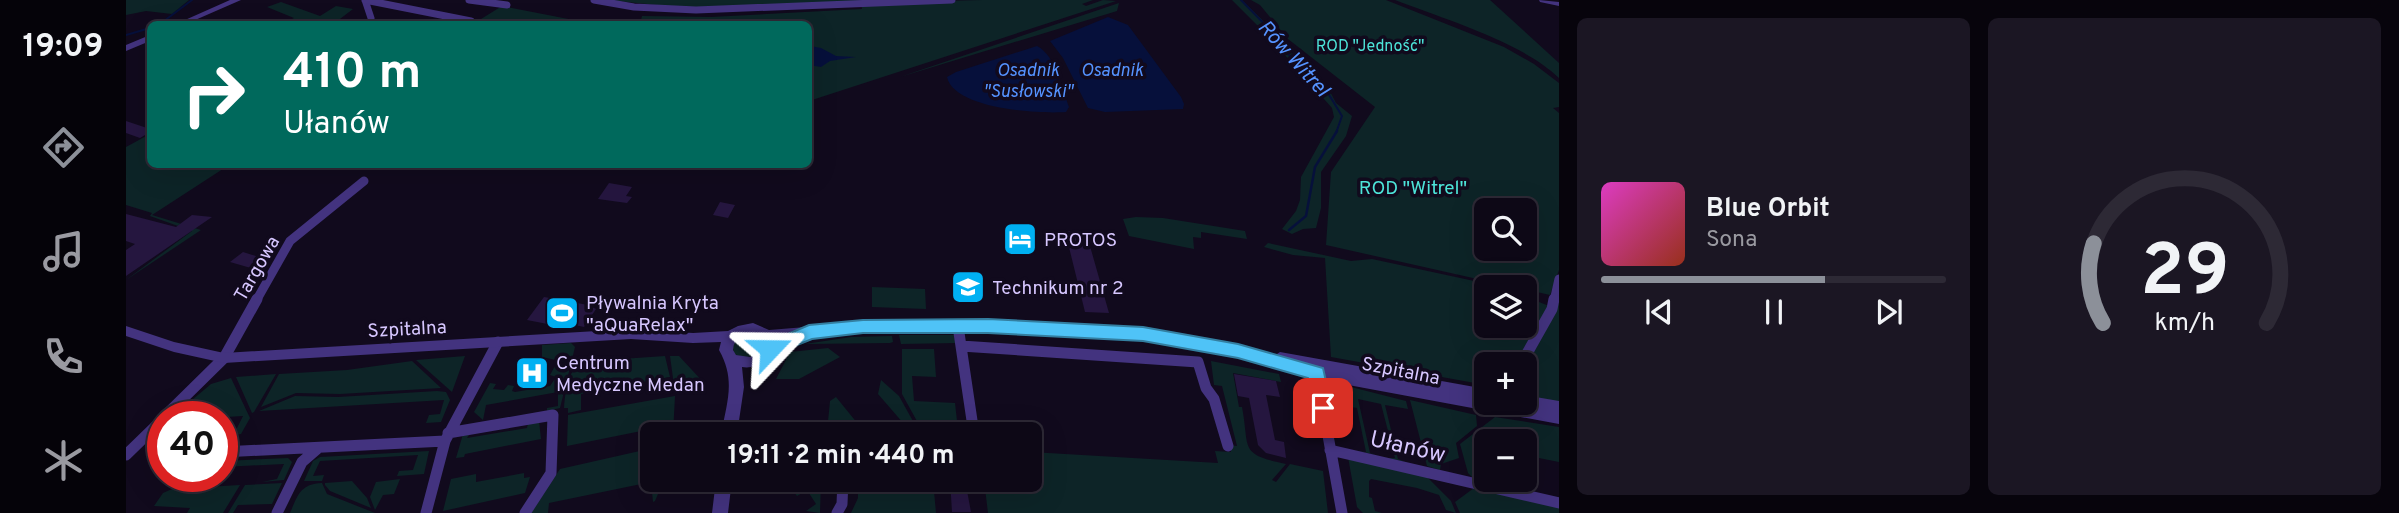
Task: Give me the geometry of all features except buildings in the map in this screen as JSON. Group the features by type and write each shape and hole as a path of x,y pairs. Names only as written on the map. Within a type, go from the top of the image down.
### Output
{"street":[{"path":"187,21 237,0"},
{"path":"371,18 365,0 471,21"},
{"path":"469,0 507,5"},
{"path":"594,0 634,7 696,10 952,0"},
{"path":"1543,0 1559,4"},
{"path":"126,48 147,38"},
{"name":"Targowa","path":"181,401 224,358 290,241 364,181"},
{"path":"1528,352 1552,309 1559,279"},
{"name":"Szpitalna","path":"769,342 809,332 863,326 958,326 1128,332 1238,351 1474,399"},
{"path":"958,326 972,422"},
{"path":"729,349 747,328 756,329 769,342 757,362 746,372 736,394"},
{"name":"Szpitalna","path":"127,333 200,354 224,358 631,334 693,338 729,349"},
{"path":"426,513 446,437 498,342"},
{"path":"961,346 1198,362 1206,388 1214,399 1227,446"},
{"path":"729,349 744,364 757,362"},
{"path":"729,349 736,370 736,394 731,422"},
{"path":"1316,367 1342,513"},
{"name":"Szpitalna","path":"1316,367 1474,393"},
{"path":"1537,403 1559,407"},
{"name":"Szpitalna","path":"1537,413 1559,418"},
{"path":"238,452 318,449 446,437 553,415 551,473 525,513"},
{"name":"Targowa","path":"126,455 147,435"},
{"path":"277,513 302,462 318,449"},
{"name":"Ułanów","path":"1330,450 1559,503"},
{"path":"720,513 723,492"},
{"path":"837,513 842,504 842,492"}],"green space":[{"path":"126,0 189,0 172,14 146,11 126,15"},
{"path":"607,0 897,0 687,8"},
{"path":"1093,0 1082,4 1086,6 1103,0 1116,1 812,100 812,21 641,21 642,16 711,17 862,9 861,3"},
{"path":"1232,0 1242,0 1303,60 1300,61 1326,84 1336,103 1352,116 1346,136 1321,172 1321,208 1316,228 1303,229 1292,234 1282,229 1296,211 1300,200 1301,177 1334,117 1332,108"},
{"name":"ROD \"Witrel\"","path":"1251,0 1386,0 1504,47 1534,64 1559,83 1559,107 1553,108 1559,113 1559,270 1550,295 1537,292 1537,275 1474,275 1474,278 1326,245 1331,172 1375,107 1288,39 1260,5"},
{"path":"1395,0 1490,0 1559,63 1559,78 1525,53 1504,43"},
{"path":"281,2 320,16 336,6 353,9 337,21 288,21 294,18 267,7"},
{"path":"1119,3 1117,11 900,77"},
{"path":"502,6 579,21 478,21"},
{"path":"147,136 147,168 224,168 152,215 201,230 126,280 192,231 126,205 126,147"},
{"path":"1163,218 1245,231 1247,239 1201,232 1201,238 1193,237 1194,249 1129,236 1123,219"},
{"path":"1268,243 1351,261 1372,259 1474,281 1474,338 1531,338 1524,352 1474,352 1474,383 1331,357 1325,258 1293,255 1264,247"},
{"path":"872,287 925,289 926,309 872,307"},
{"path":"1559,298 1559,403 1537,400 1537,352 1531,352"},
{"path":"1537,301 1549,306 1537,328"},
{"path":"741,335 745,337 745,344 750,344 752,336 759,338 763,345 760,352 746,358 734,354 732,343"},
{"path":"899,335 954,335 956,343 901,344"},
{"path":"892,336 893,342 890,343 805,344 851,337"},
{"path":"571,343 575,347 560,408 547,411 547,408 558,406 558,392 486,405 483,420 474,412 490,383 496,384 493,389 504,390 508,385 514,386 512,391 515,392 550,386 556,377 550,375 555,366 561,367 565,362 542,357 542,345"},
{"path":"828,348 840,357 799,379 776,379 790,352"},
{"path":"902,349 934,349 936,377 912,376 914,401 955,403 957,421 917,422 902,394"},
{"path":"465,356 452,392 416,360"},
{"path":"586,356 589,364 596,364 596,368 605,367 607,360 665,356 670,377 581,394 581,410 568,413 568,408 564,408 569,379 575,367"},
{"path":"670,356 679,356 705,384 675,393"},
{"path":"412,361 441,388 340,394 296,393 261,407 279,374 347,370"},
{"path":"1211,361 1279,374 1281,382 1233,373 1249,447 1260,457 1286,464 1272,480 1276,482 1290,464 1323,471 1328,513 988,513 985,492 1042,492 1042,453 1218,463 1215,451 1231,452 1230,445 1237,446 1222,386 1214,385"},
{"path":"276,374 254,412 252,413 236,377"},
{"path":"231,378 250,418 241,434 238,434 238,426 243,416 238,416 238,401 191,401 211,384"},
{"path":"881,380 899,396 913,422 902,422 878,394"},
{"path":"1351,387 1406,401 1408,409 1385,405 1398,459 1406,462 1387,458 1395,458 1381,404 1358,399 1370,453 1378,455 1358,451 1366,452 1357,408 1334,404 1331,388"},
{"path":"446,392 450,400 441,422 426,423 429,415 440,414 444,400 259,411 295,396 338,397"},
{"path":"675,396 674,422 640,422 640,431 567,446 568,415"},
{"path":"836,397 856,422 828,422 830,401"},
{"path":"1410,400 1476,415 1477,426 1456,443 1459,458 1441,464 1440,470 1427,466"},
{"path":"1495,417 1559,427 1559,462 1537,458 1537,429 1479,429"},
{"path":"539,421 541,439 456,458 463,434 471,432 467,438 527,428 528,423"},
{"path":"1474,433 1474,477 1468,473 1460,444"},
{"path":"429,451 424,474 397,476 399,471 413,470 418,455 320,461 313,476 324,475 322,481 304,481 313,461 320,457"},
{"path":"640,451 640,484 549,503 548,513 531,513 560,469"},
{"path":"1348,457 1425,475 1451,501 1456,513 1446,510 1439,495 1371,479 1369,497 1372,498 1375,511 1382,513 1363,513 1357,507"},
{"path":"288,458 292,462 284,480 262,482 277,479 284,464 238,466 238,460"},
{"path":"524,473 524,478 530,477 525,493 443,511 451,479 476,474 476,482"},
{"path":"400,479 394,494 383,495 375,510 370,497 376,482"},
{"path":"352,481 367,498 371,508 330,491 325,485"},
{"path":"282,483 272,504 238,505 233,513 228,513 245,485"},
{"path":"322,483 327,494 375,513 290,513 304,488"},
{"path":"1474,488 1474,492 1493,492 1559,506 1559,513 1460,513 1455,502"},
{"path":"236,492 223,513 187,513 190,508 154,506 163,493"},
{"path":"652,492 659,492 655,501 653,502"},
{"path":"808,492 821,492 820,513 806,511 816,504"},
{"path":"858,492 934,492 936,513 851,513"}],"water":[{"name":"Osadnik","path":"1108,17 1128,25 1181,97 1183,109 1105,112 1088,108 1063,58 1050,41"},
{"path":"812,46 836,56 856,57 830,61 821,67 812,66"},
{"name":"Osadnik \"Susłowski\"","path":"1037,46 1049,57 1058,73 1069,107 1066,112 1037,112 980,103 953,88 947,77 956,72"}],"waterway":[{"path":"164,21 192,0"},
{"name":"Rów Witrel","path":"1241,0 1278,38 1288,54 1328,93 1342,116 1336,132"},
{"path":"126,35 147,29"},
{"name":"Rów Witrel","path":"1289,230 1306,216 1315,167 1336,132"}],"place":[{"name":"PROTOS","path":"1020,239"},
{"name":"Technikum nr 2","path":"968,287"},
{"name":"Pływalnia Kryta \"aQuaRelax\"","path":"562,313"},
{"name":"Centrum Medyczne Medan","path":"532,373"}],"route":[{"path":"770,349 809,332 863,326 988,326 1143,334 1238,351 1316,373 1323,408"}],"park label":[{"name":"ROD \"Jedność\"","path":"1370,45"}]}
